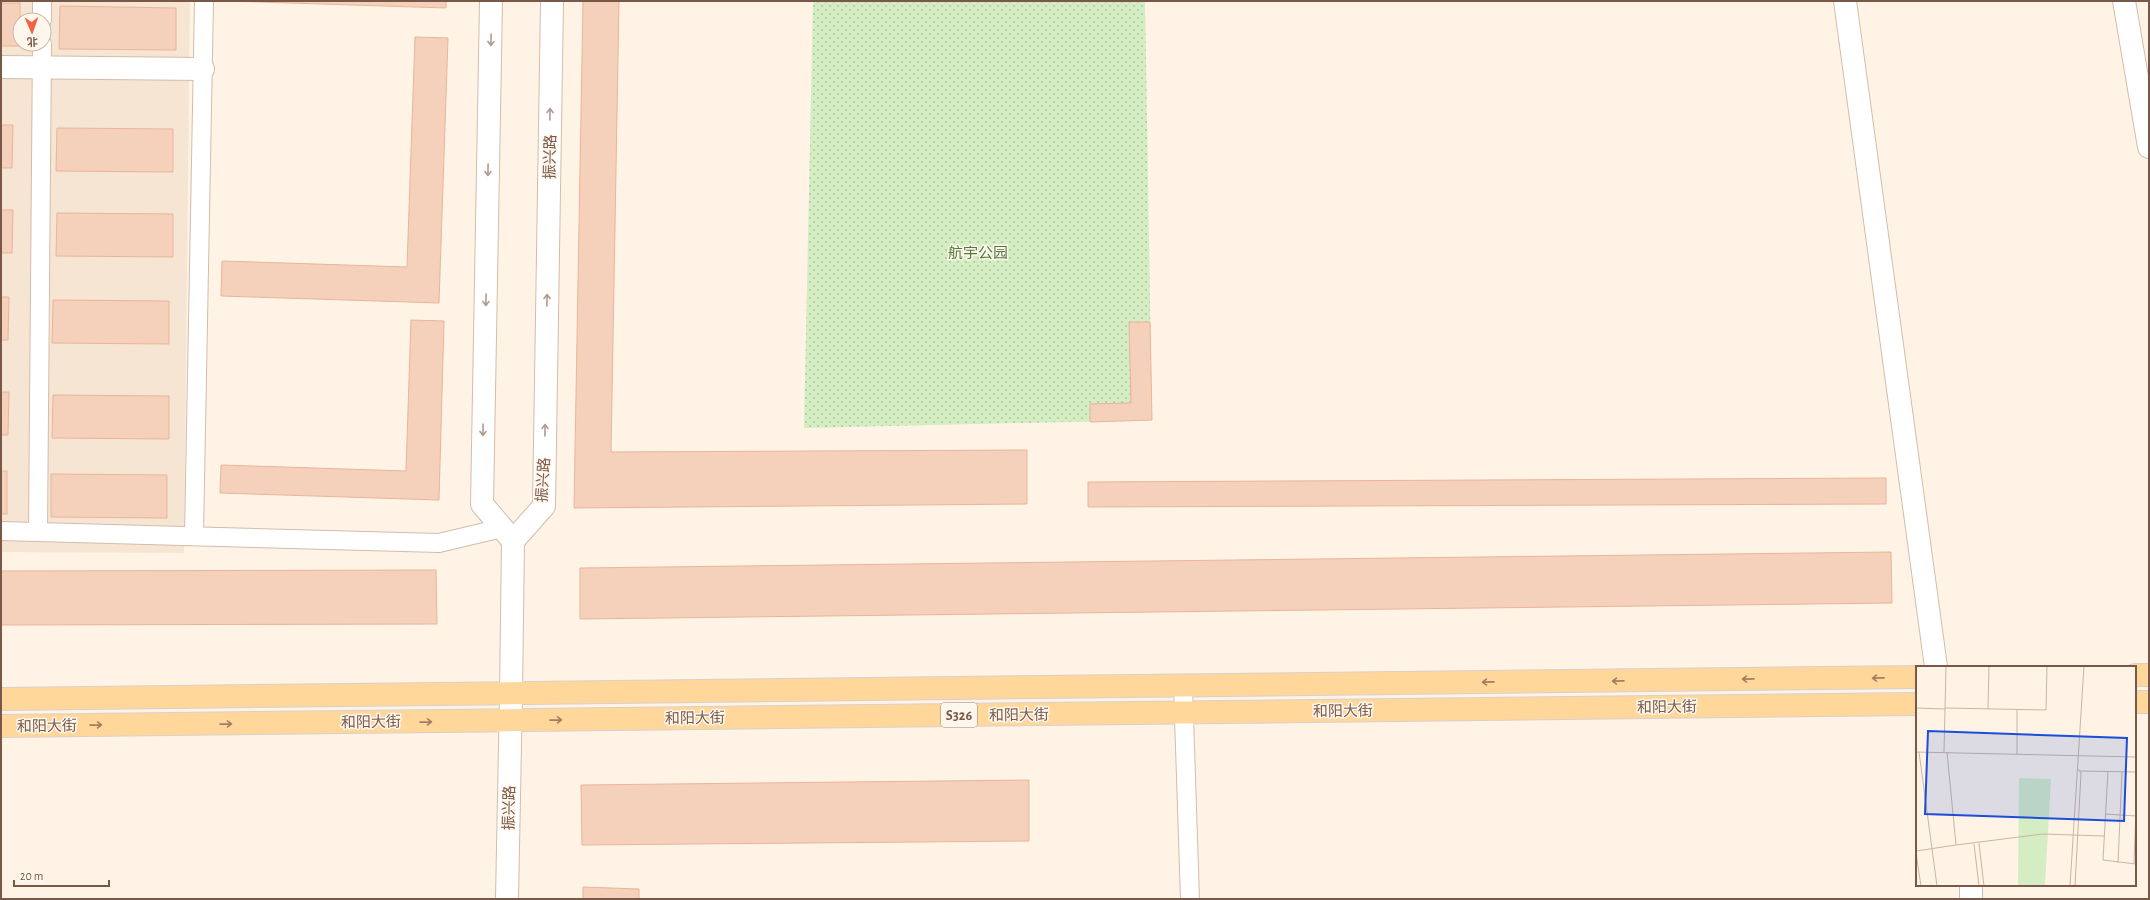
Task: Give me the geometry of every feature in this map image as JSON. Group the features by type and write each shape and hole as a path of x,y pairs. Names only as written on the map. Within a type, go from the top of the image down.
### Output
{"main road":[{"path":"2136,675 2149,675"},
{"name":"和阳大街","path":"1,699 1916,677"},
{"path":"2136,702 2149,702"},
{"name":"和阳大街","path":"1,726 1916,704"}],"street":[{"path":"491,1 482,504 508,534"},
{"name":"振兴路","path":"507,899 512,694 508,534 544,506 552,1"},
{"path":"1845,1 1936,666"},
{"path":"2124,1 2149,147"},
{"path":"1,66 203,70"},
{"path":"1971,886 1971,899"}],"lane":[{"path":"42,1 42,12"},
{"path":"194,535 204,1"},
{"path":"38,532 42,52"},
{"path":"1,531 194,535 439,544 508,534"},
{"path":"1183,686 1190,899"}],"shaded area":[{"path":"1,1 190,1 184,553 1,552"}],"green space":[{"name":"航宇公园","path":"813,1 1145,1 1152,420 804,428"}],"building":[{"path":"227,1 446,1 446,8"},
{"path":"583,1 619,1 611,452 1027,450 1027,504 574,508"},
{"path":"1,3 20,3 20,12 12,12 12,46 1,46"},
{"path":"60,6 176,8 176,50 59,49"},
{"path":"415,37 448,38 439,303 221,296 222,261 407,267"},
{"path":"1,125 13,125 12,168 1,168"},
{"path":"57,128 173,129 173,172 56,171"},
{"path":"1,210 13,210 12,253 1,253"},
{"path":"57,213 173,214 173,257 56,256"},
{"path":"1,297 9,297 8,340 1,340"},
{"path":"53,300 169,301 169,344 52,343"},
{"path":"411,320 444,321 439,500 220,493 221,465 406,471"},
{"path":"1129,322 1150,322 1152,420 1090,422 1090,404 1131,403"},
{"path":"1,392 9,392 8,435 1,435"},
{"path":"53,395 169,396 169,439 52,438"},
{"path":"1,471 7,471 7,514 1,514"},
{"path":"51,474 167,475 167,518 51,517"},
{"path":"1886,478 1886,504 1088,507 1088,482"},
{"path":"1891,552 1892,603 580,619 580,568"},
{"path":"436,570 437,624 1,625 1,571"},
{"path":"1029,780 1029,841 582,845 581,785"},
{"path":"583,887 639,889 639,899 583,899"}]}
